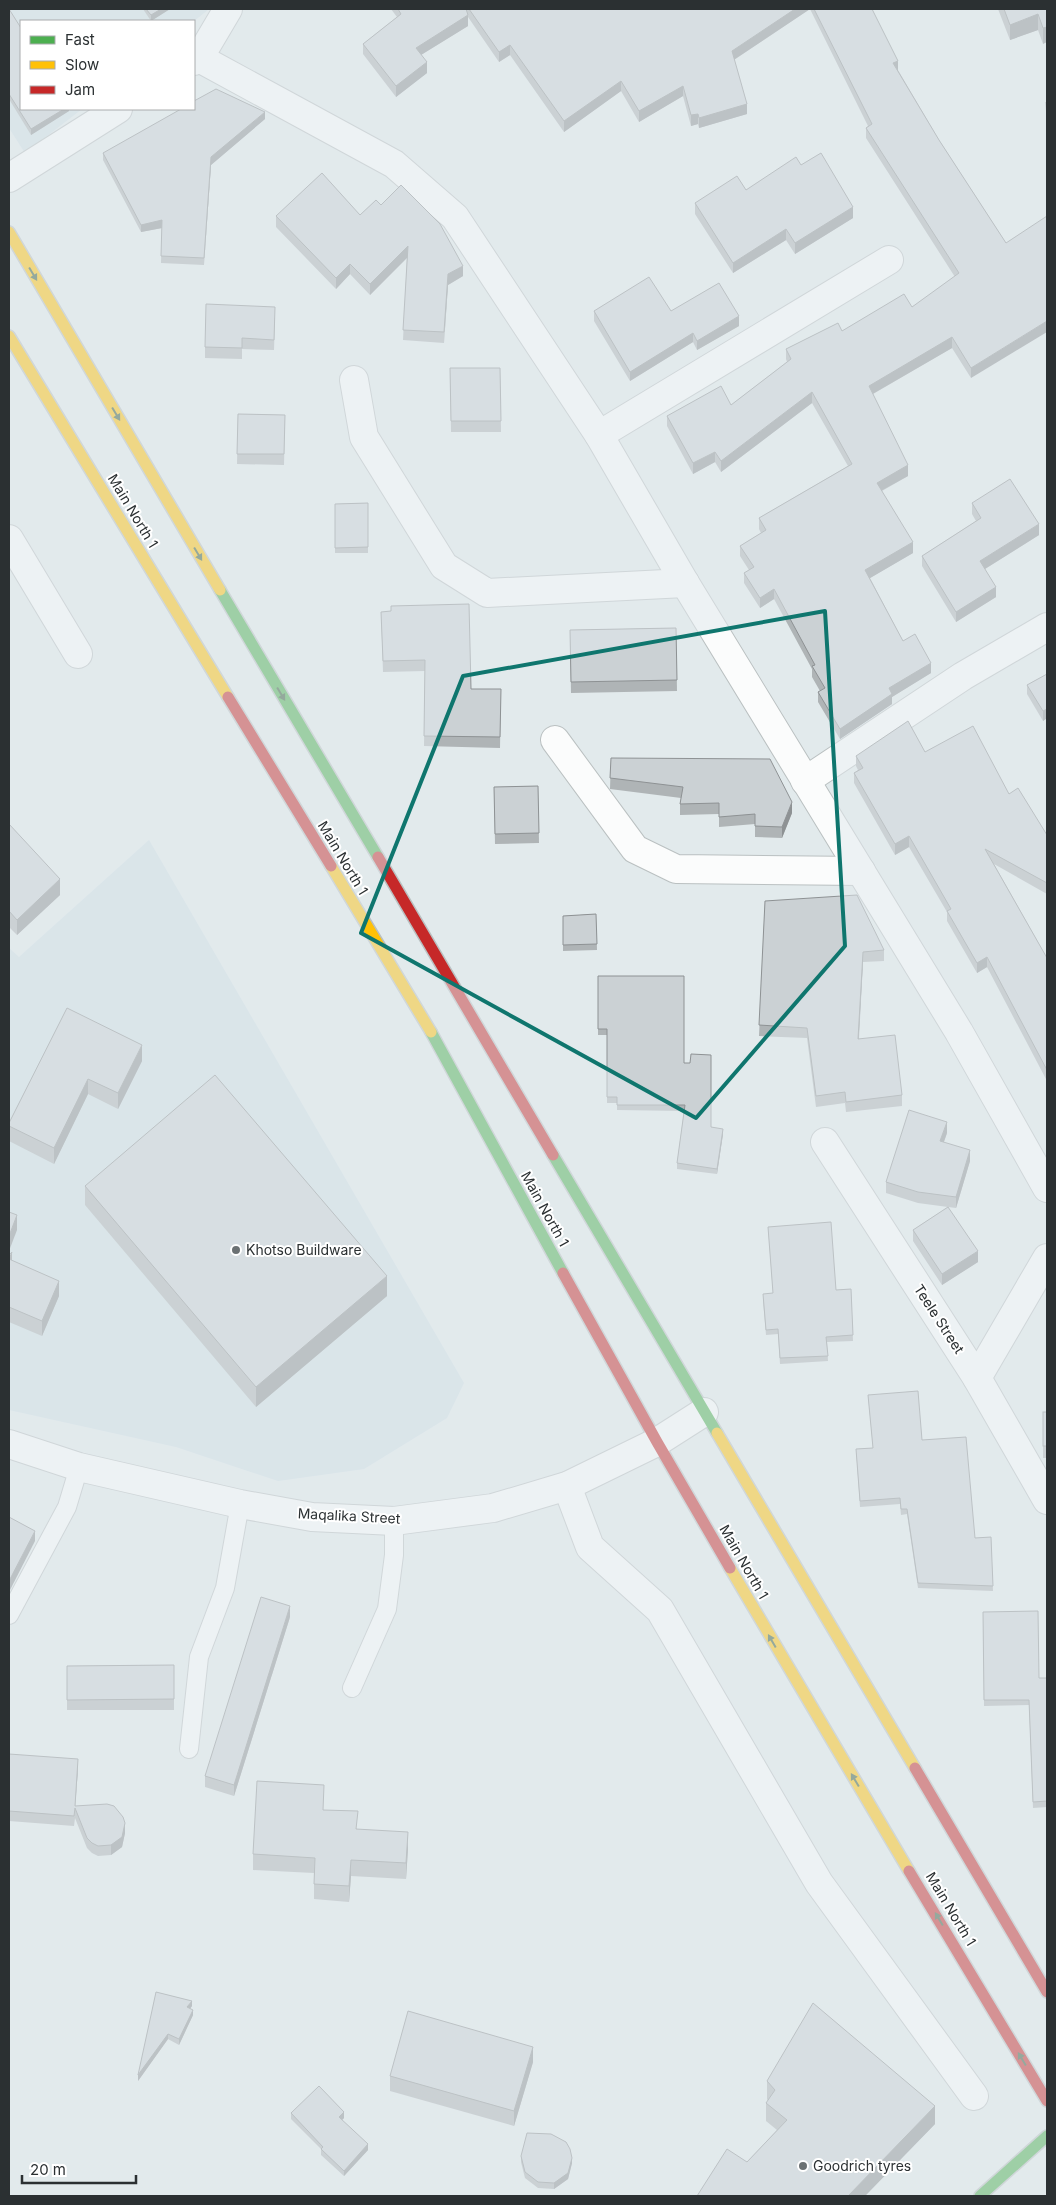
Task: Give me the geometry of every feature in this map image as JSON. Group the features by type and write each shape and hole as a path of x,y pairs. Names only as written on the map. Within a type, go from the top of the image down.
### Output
{"main road":[{"path":"9,232 1047,1992"},
{"name":"Main North 1","path":"9,336 428,1027 657,1442 788,1669 1047,2101"},
{"path":"980,2196 1047,2136"}],"street":[{"path":"228,9 196,60 394,164 456,217 598,435 958,1032 1047,1188"},
{"path":"13,167 116,110"},
{"path":"598,435 890,260"},
{"path":"354,380 364,437 444,566 487,593 685,582"},
{"path":"9,539 78,654"},
{"path":"805,781 963,676 1047,627"},
{"path":"555,740 635,849 676,869 861,871"},
{"name":"Teele Street","path":"825,1142 977,1378 1047,1500"},
{"path":"977,1378 1047,1258"},
{"name":"Maqalika Street","path":"9,1444 78,1467 240,1504 312,1517 394,1521 492,1508 567,1486 657,1442 704,1412"},
{"path":"567,1486 590,1547 660,1610 819,1883 974,2096"}],"lane":[{"path":"9,1615 67,1507 78,1467"},
{"path":"189,1749 199,1656 225,1588 240,1504"},
{"path":"352,1688 387,1609 394,1555 394,1521"}],"highlighted area":[{"path":"825,611 845,946 696,1118 361,933 463,676"}],"shaded area":[{"path":"9,9 209,9 195,20 20,20 20,110 81,110 25,153 9,128"},
{"path":"149,840 464,1383 447,1418 364,1469 278,1481 176,1447 9,1410 9,948 19,957"}],"building":[{"path":"9,9 20,26 20,110 62,110 31,129 9,94"},
{"path":"146,9 161,9 151,15"},
{"path":"398,9 466,9 468,15 416,48 427,62 396,86 363,44 401,14"},
{"path":"469,9 795,9 732,51 747,104 699,118 698,114 691,115 683,86 639,111 621,81 564,121 510,45 499,52"},
{"path":"814,9 872,9 898,61 893,63 939,140 1006,243 1047,216 1047,321 971,368 952,337 869,386 908,465 877,483 913,542 865,570 903,641 915,634 931,663 889,688 892,694 840,729 818,692 825,688 812,666 815,665 774,589 760,598 744,573 754,567 740,546 766,530 759,518 852,464 812,392 721,461 715,452 693,463 667,416 721,386 731,405 791,359 786,349 838,323 842,331 904,294 912,307 959,273 866,128 872,124"},
{"path":"1004,9 1047,9 1047,27 1043,28 1038,14 1010,25"},
{"path":"216,89 265,112 211,157 204,258 161,256 162,220 141,225 103,153 179,110 195,110 195,100"},
{"path":"821,153 853,207 795,243 786,229 733,263 695,203 737,176 746,190 796,157 801,165"},
{"path":"322,173 360,215 376,200 381,205 401,185 440,224 463,266 448,274 444,332 403,330 408,246 370,284 350,264 336,278 276,216"},
{"path":"649,277 671,311 719,283 739,316 697,341 693,333 630,372 594,311"},
{"path":"206,304 275,307 274,340 242,338 242,348 205,347"},
{"path":"450,368 500,368 501,421 451,421"},
{"path":"238,414 285,415 284,454 237,454"},
{"path":"1010,479 1039,524 980,561 996,587 956,612 922,556 981,518 972,503"},
{"path":"368,503 368,547 335,548 335,504"},
{"path":"469,604 471,689 501,689 500,737 424,736 425,660 383,661 381,612 391,611 391,606"},
{"path":"676,628 677,680 571,682 570,630"},
{"path":"1047,674 1047,709 1043,711 1027,685"},
{"path":"908,721 925,752 973,726 1009,794 1018,788 1047,835 1047,883 985,849 1047,958 1047,1070 987,957 977,963 947,911 951,909 909,836 895,844 854,773 863,768 856,756"},
{"path":"611,758 770,759 792,802 782,827 755,826 755,814 719,817 719,803 680,804 683,787 610,778"},
{"path":"538,786 539,833 495,834 494,787"},
{"path":"9,824 60,879 17,920 9,911"},
{"path":"857,895 884,950 863,952 858,1039 895,1035 902,1095 846,1102 845,1092 816,1096 807,1028 759,1025 765,901"},
{"path":"596,914 597,944 563,945 563,916"},
{"path":"598,976 684,976 684,1063 690,1063 691,1054 711,1055 711,1127 723,1129 717,1169 677,1163 685,1105 617,1105 617,1097 607,1097 607,1029 598,1029"},
{"path":"67,1008 142,1045 118,1093 88,1079 54,1148 9,1126 9,1123"},
{"name":"Khotso Buildware","path":"215,1075 387,1276 256,1387 85,1186"},
{"path":"909,1110 947,1122 940,1141 970,1150 956,1197 918,1192 886,1182"},
{"path":"948,1207 978,1251 942,1274 913,1230"},
{"path":"9,1212 17,1215 9,1236"},
{"path":"831,1222 836,1290 851,1289 853,1335 826,1337 828,1356 780,1358 778,1329 766,1330 763,1294 773,1293 768,1227"},
{"path":"9,1259 59,1281 42,1321 9,1307"},
{"path":"918,1391 922,1440 966,1437 975,1538 991,1537 993,1586 918,1583 907,1509 901,1509 900,1498 860,1501 856,1449 873,1448 868,1395"},
{"path":"1043,1412 1047,1412 1047,1446 1043,1446"},
{"path":"9,1517 35,1531 9,1581"},
{"path":"261,1597 290,1606 234,1785 205,1776"},
{"path":"1038,1611 1039,1678 1047,1678 1047,1801 1033,1802 1029,1700 984,1700 983,1612"},
{"path":"174,1665 174,1699 67,1700 67,1666"},
{"path":"9,1754 78,1759 75,1806 107,1804 114,1806 123,1817 125,1823 122,1837 111,1845 98,1846 92,1843 87,1838 75,1808 74,1816 9,1811"},
{"path":"257,1781 324,1785 323,1810 358,1811 356,1829 408,1832 406,1863 351,1860 349,1886 314,1884 315,1858 253,1854"},
{"path":"156,1992 192,2001 187,2007 193,2010 179,2039 168,2034 138,2075"},
{"path":"813,2003 935,2106 848,2196 697,2196 727,2149 747,2162 787,2120 766,2103 775,2090 767,2081"},
{"path":"408,2011 533,2047 514,2111 390,2076"},
{"path":"319,2086 344,2112 339,2117 368,2144 344,2171 321,2149 323,2147 291,2113"},
{"path":"527,2133 551,2134 566,2142 572,2158 568,2173 554,2183 538,2182 525,2172 521,2156"}],"traffic: fast":[{"path":"220,590 378,857"},
{"path":"431,1032 563,1273"},
{"path":"553,1155 717,1433"},
{"path":"980,2196 1047,2136"}],"traffic: slow":[{"path":"9,232 220,590"},
{"path":"9,336 228,697"},
{"path":"331,866 431,1032"},
{"path":"717,1433 915,1768"},
{"path":"730,1568 909,1871"}],"traffic: jam":[{"path":"228,697 331,866"},
{"path":"378,857 553,1155"},
{"path":"563,1273 730,1568"},
{"path":"915,1768 1047,1992"},
{"path":"909,1871 1047,2101"}],"place":[{"name":"Khotso Buildware","path":"236,1250"},
{"name":"Goodrich tyres","path":"803,2166"}]}
